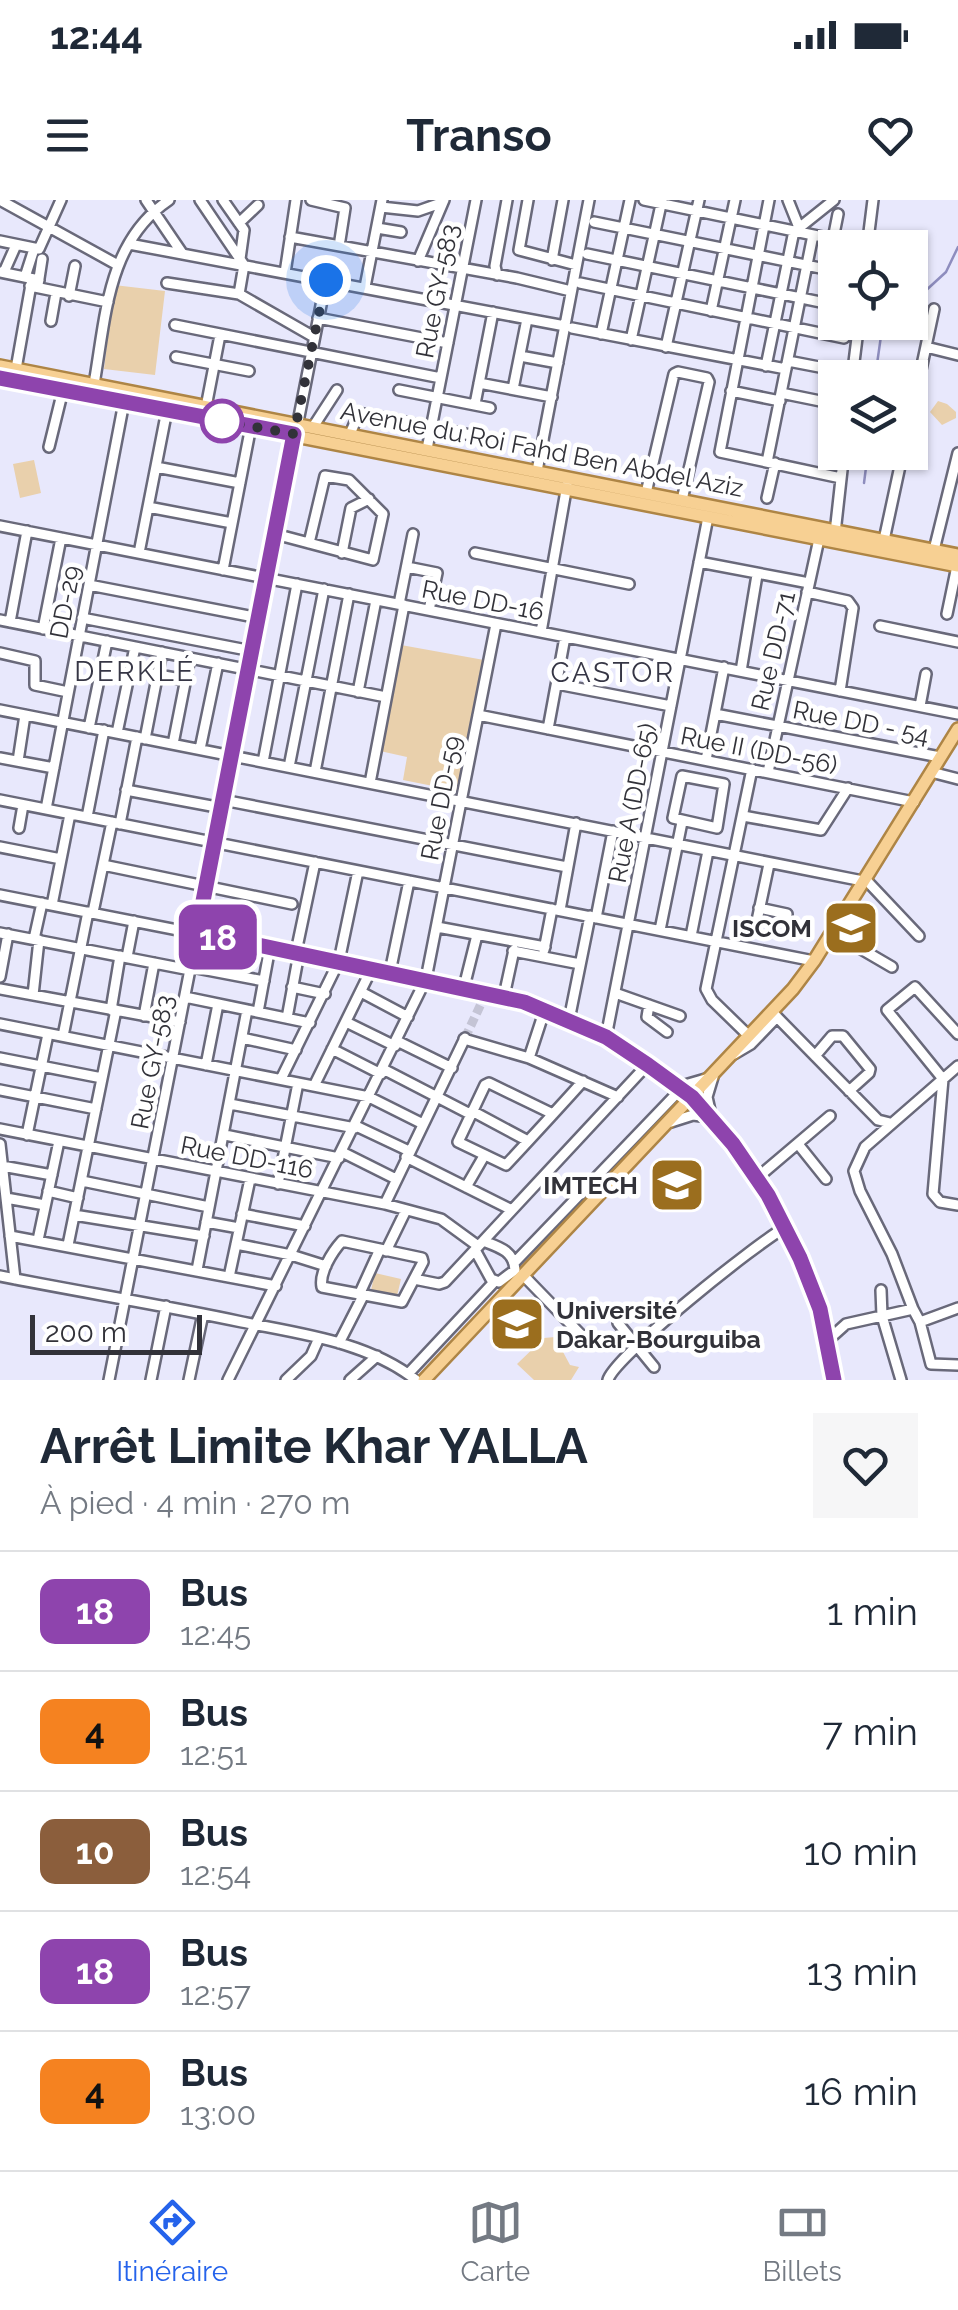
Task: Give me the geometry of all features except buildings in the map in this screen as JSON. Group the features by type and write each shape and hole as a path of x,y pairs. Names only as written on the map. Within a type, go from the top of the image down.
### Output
{"main road":[{"name":"Avenue du Roi Fahd Ben Abdel Aziz","path":"0,366 567,483 708,517 819,538 884,540 958,555"},
{"name":"Avenue du Roi Fahd Ben Abdel Aziz","path":"0,378 251,426 312,427 427,449 537,471 567,483 646,492 958,566"},
{"path":"424,1380 664,1126 684,1091 713,1076 775,1014 814,961 958,728"}],"street":[{"path":"0,200 116,264"},
{"path":"0,241 40,248 62,200"},
{"path":"146,200 182,253"},
{"path":"94,384 116,264 153,211 169,200"},
{"path":"200,200 242,262"},
{"path":"223,200 245,233 239,294"},
{"path":"285,272 296,200"},
{"path":"311,200 345,208 340,240"},
{"name":"Rue GY-583","path":"427,449 476,200"},
{"path":"498,275 495,266 508,200"},
{"path":"528,200 519,250 576,265"},
{"path":"600,334 630,200"},
{"path":"644,200 697,206 731,218 818,237"},
{"path":"711,311 735,200"},
{"path":"769,200 720,452 841,478"},
{"path":"788,200 798,231"},
{"path":"766,366 798,231 834,200"},
{"path":"870,230 874,200"},
{"path":"418,260 442,201"},
{"path":"366,287 381,204 418,211 442,201"},
{"path":"537,471 568,327 588,204 563,202 552,260"},
{"path":"632,340 661,202"},
{"path":"239,222 258,205"},
{"path":"666,346 697,206"},
{"path":"835,230 838,214"},
{"path":"594,222 818,268"},
{"path":"377,228 401,232"},
{"path":"767,498 781,397 814,236"},
{"path":"290,237 571,291"},
{"path":"16,244 2,272 56,293 108,302"},
{"path":"129,244 242,262 766,366 818,369"},
{"path":"16,369 33,282 34,249"},
{"path":"587,254 818,302"},
{"path":"33,282 42,258"},
{"path":"69,296 75,266"},
{"name":"Rue GY-583","path":"109,1380 326,280"},
{"path":"580,283 818,333"},
{"path":"168,284 239,294 314,337"},
{"path":"50,321 56,293"},
{"path":"922,360 934,309"},
{"path":"475,404 493,312"},
{"path":"318,318 448,343"},
{"path":"513,389 527,319"},
{"path":"175,325 440,378"},
{"path":"206,407 220,335"},
{"path":"926,348 958,354"},
{"path":"520,356 558,363"},
{"path":"176,357 249,371"},
{"path":"646,492 674,374 707,378 682,500"},
{"path":"479,383 552,397"},
{"path":"49,447 62,390"},
{"path":"312,427 337,390"},
{"path":"399,390 490,408"},
{"path":"731,390 818,402"},
{"name":"DD-29","path":"46,809 124,402"},
{"path":"139,553 167,410"},
{"path":"350,434 360,414 486,438"},
{"path":"223,570 251,426"},
{"path":"934,550 958,454"},
{"path":"156,467 240,482"},
{"path":"835,536 842,470"},
{"path":"884,540 899,470"},
{"path":"275,534 370,560 375,558 384,514 346,478 325,476 308,543"},
{"path":"541,632 567,483"},
{"path":"342,553 351,508 369,499"},
{"path":"148,507 232,523"},
{"name":"Rue A (DD-65)","path":"606,1037 708,517"},
{"name":"Rue DD-16","path":"0,526 958,714"},
{"path":"27,531 5,621 386,697"},
{"path":"370,783 413,534"},
{"path":"42,628 60,538"},
{"name":"Rue DD-71","path":"768,772 819,538"},
{"path":"475,552 629,584"},
{"path":"700,562 848,600 854,608 840,691"},
{"path":"947,614 958,566"},
{"path":"407,567 437,572 430,610"},
{"path":"742,671 757,575"},
{"path":"89,584 258,618"},
{"path":"263,762 297,584"},
{"path":"290,767 324,589"},
{"path":"315,772 349,594"},
{"path":"358,692 376,600"},
{"path":"82,618 252,651"},
{"name":"Rue DD-59","path":"230,1380 426,979 496,624"},
{"path":"880,626 958,642"},
{"path":"548,729 566,636"},
{"path":"90,728 107,641"},
{"path":"117,733 135,647"},
{"path":"62,1036 80,948 162,652"},
{"path":"0,653 35,661 35,685 68,692"},
{"path":"173,744 190,658"},
{"path":"200,750 218,664"},
{"path":"706,760 724,667"},
{"path":"131,670 186,680"},
{"path":"920,706 926,674"},
{"path":"556,684 671,706"},
{"path":"0,710 864,882 874,886 919,936"},
{"name":"Rue DD - 54","path":"715,714 940,758"},
{"path":"18,761 25,715"},
{"name":"Rue II (DD-56)","path":"478,715 914,802"},
{"path":"87,817 104,730"},
{"path":"0,758 54,768"},
{"path":"749,1036 706,989 752,769"},
{"path":"931,772 958,779"},
{"path":"682,776 724,784 717,828 682,822 672,816 682,776"},
{"path":"743,816 820,830 848,788"},
{"path":"126,790 568,867"},
{"path":"0,800 814,961"},
{"path":"12,849 23,804"},
{"path":"33,994 37,940 70,814"},
{"path":"660,930 682,822"},
{"path":"544,952 576,823"},
{"path":"569,1020 613,831"},
{"path":"0,847 61,859"},
{"path":"691,936 708,851"},
{"path":"288,1018 316,862"},
{"path":"755,930 769,864"},
{"path":"103,865 292,904"},
{"path":"281,1079 340,961 358,871"},
{"path":"390,972 409,881"},
{"path":"0,895 504,996 545,1009 606,1037 684,1091 757,1178 786,1227 820,1309 834,1380"},
{"path":"759,908 786,914"},
{"path":"68,1245 123,957 134,921"},
{"path":"436,927 476,934 580,964"},
{"path":"832,932 892,966"},
{"path":"0,978 4,933 264,982"},
{"path":"464,987 476,934"},
{"path":"198,1270 242,1038 264,982 270,947"},
{"path":"504,996 514,947"},
{"path":"144,1016 154,962"},
{"path":"314,1086 372,968"},
{"path":"292,987 325,994"},
{"path":"958,1034 916,987 887,1010 942,1079 933,1194 940,1202 958,1205"},
{"path":"0,989 180,1022"},
{"path":"360,992 408,1018"},
{"path":"614,993 680,1016"},
{"path":"185,997 310,1023"},
{"path":"206,1065 218,1004"},
{"path":"649,1004 647,1017 667,1032"},
{"path":"528,1058 545,1009"},
{"path":"731,1055 743,1051 775,1014 878,1120 890,1123"},
{"path":"346,1022 452,1068"},
{"path":"0,1024 369,1097 423,1124"},
{"path":"27,1134 48,1034"},
{"path":"815,1056 832,1036 843,1036 870,1069 849,1091"},
{"path":"242,1038 296,1050"},
{"path":"384,1204 465,1038 528,1058 618,1097"},
{"path":"332,1050 528,1140"},
{"path":"0,1058 102,1078"},
{"path":"414,1279 442,1284 648,1065"},
{"path":"958,1066 861,1151 854,1176 920,1322 930,1364 958,1365"},
{"path":"712,1120 707,1104 713,1076"},
{"path":"553,1114 490,1083 458,1142 506,1165 583,1082"},
{"path":"278,1184 298,1083"},
{"path":"0,1090 96,1110"},
{"path":"585,1340 518,1278 514,1263 684,1091"},
{"path":"230,1104 355,1127 512,1210"},
{"path":"664,1126 686,1116 712,1120"},
{"path":"757,1178 830,1116"},
{"name":"Rue DD-116","path":"0,1129 384,1204 441,1219 479,1246 509,1253 514,1263"},
{"path":"225,1135 340,1155 396,1179"},
{"path":"38,1240 59,1141"},
{"path":"0,1144 15,1279"},
{"path":"798,1144 826,1179"},
{"path":"466,1187 484,1156"},
{"path":"1,1159 52,1176"},
{"path":"229,1277 250,1179"},
{"path":"82,1181 210,1207"},
{"path":"48,1191 78,1198"},
{"path":"6,1198 45,1205"},
{"path":"339,1343 406,1210"},
{"path":"242,1214 305,1226"},
{"path":"74,1215 204,1236"},
{"path":"206,1222 239,1228"},
{"path":"608,1379 616,1365 660,1326 762,1241 786,1227"},
{"path":"10,1236 276,1286"},
{"path":"342,1241 383,1250 422,1258 424,1262 401,1303 322,1287 326,1266 342,1241"},
{"path":"236,1244 326,1266"},
{"path":"479,1246 486,1274 494,1281 518,1278"},
{"path":"0,1276 319,1338 376,1356 412,1377 494,1281"},
{"path":"881,1290 882,1316 902,1380"},
{"path":"150,1380 166,1306"},
{"path":"920,1322 958,1308"},
{"path":"827,1342 846,1324 913,1309"},
{"path":"189,1380 203,1314"},
{"path":"618,1324 654,1368"},
{"path":"286,1380 311,1356 319,1338"},
{"path":"350,1380 376,1356"}],"shaded area":[{"path":"114,285 165,291 155,375 104,369"},
{"path":"938,401 956,412 956,418 942,425 930,412"},
{"path":"34,460 41,493 20,498 13,464"},
{"path":"401,645 484,660 458,791 403,780 407,757 380,751"},
{"path":"375,1273 401,1279 397,1296 371,1290"},
{"path":"555,1337 570,1365 579,1367 571,1380 534,1380 517,1364 544,1338"}],"waterway":[{"path":"928,288 946,272 958,247"},
{"path":"878,360 880,340"},
{"path":"864,483 866,470"}],"tunnel":[{"path":"465,1038 487,991"}],"bus line":[{"name":"18","path":"0,378 294,434 197,932 487,991 545,1009 606,1037 648,1065 692,1097 733,1144 768,1195 786,1227 820,1309 834,1380"}],"place":[{"name":"ISCOM","path":"851,928"},
{"name":"IMTECH","path":"677,1185"},
{"name":"Université Dakar-Bourguiba","path":"517,1324"}],"district":[{"name":"DERKLÉ","path":"135,671"},
{"name":"CASTOR","path":"613,672"}],"route":[{"path":"222,421 294,434 326,280"}]}
